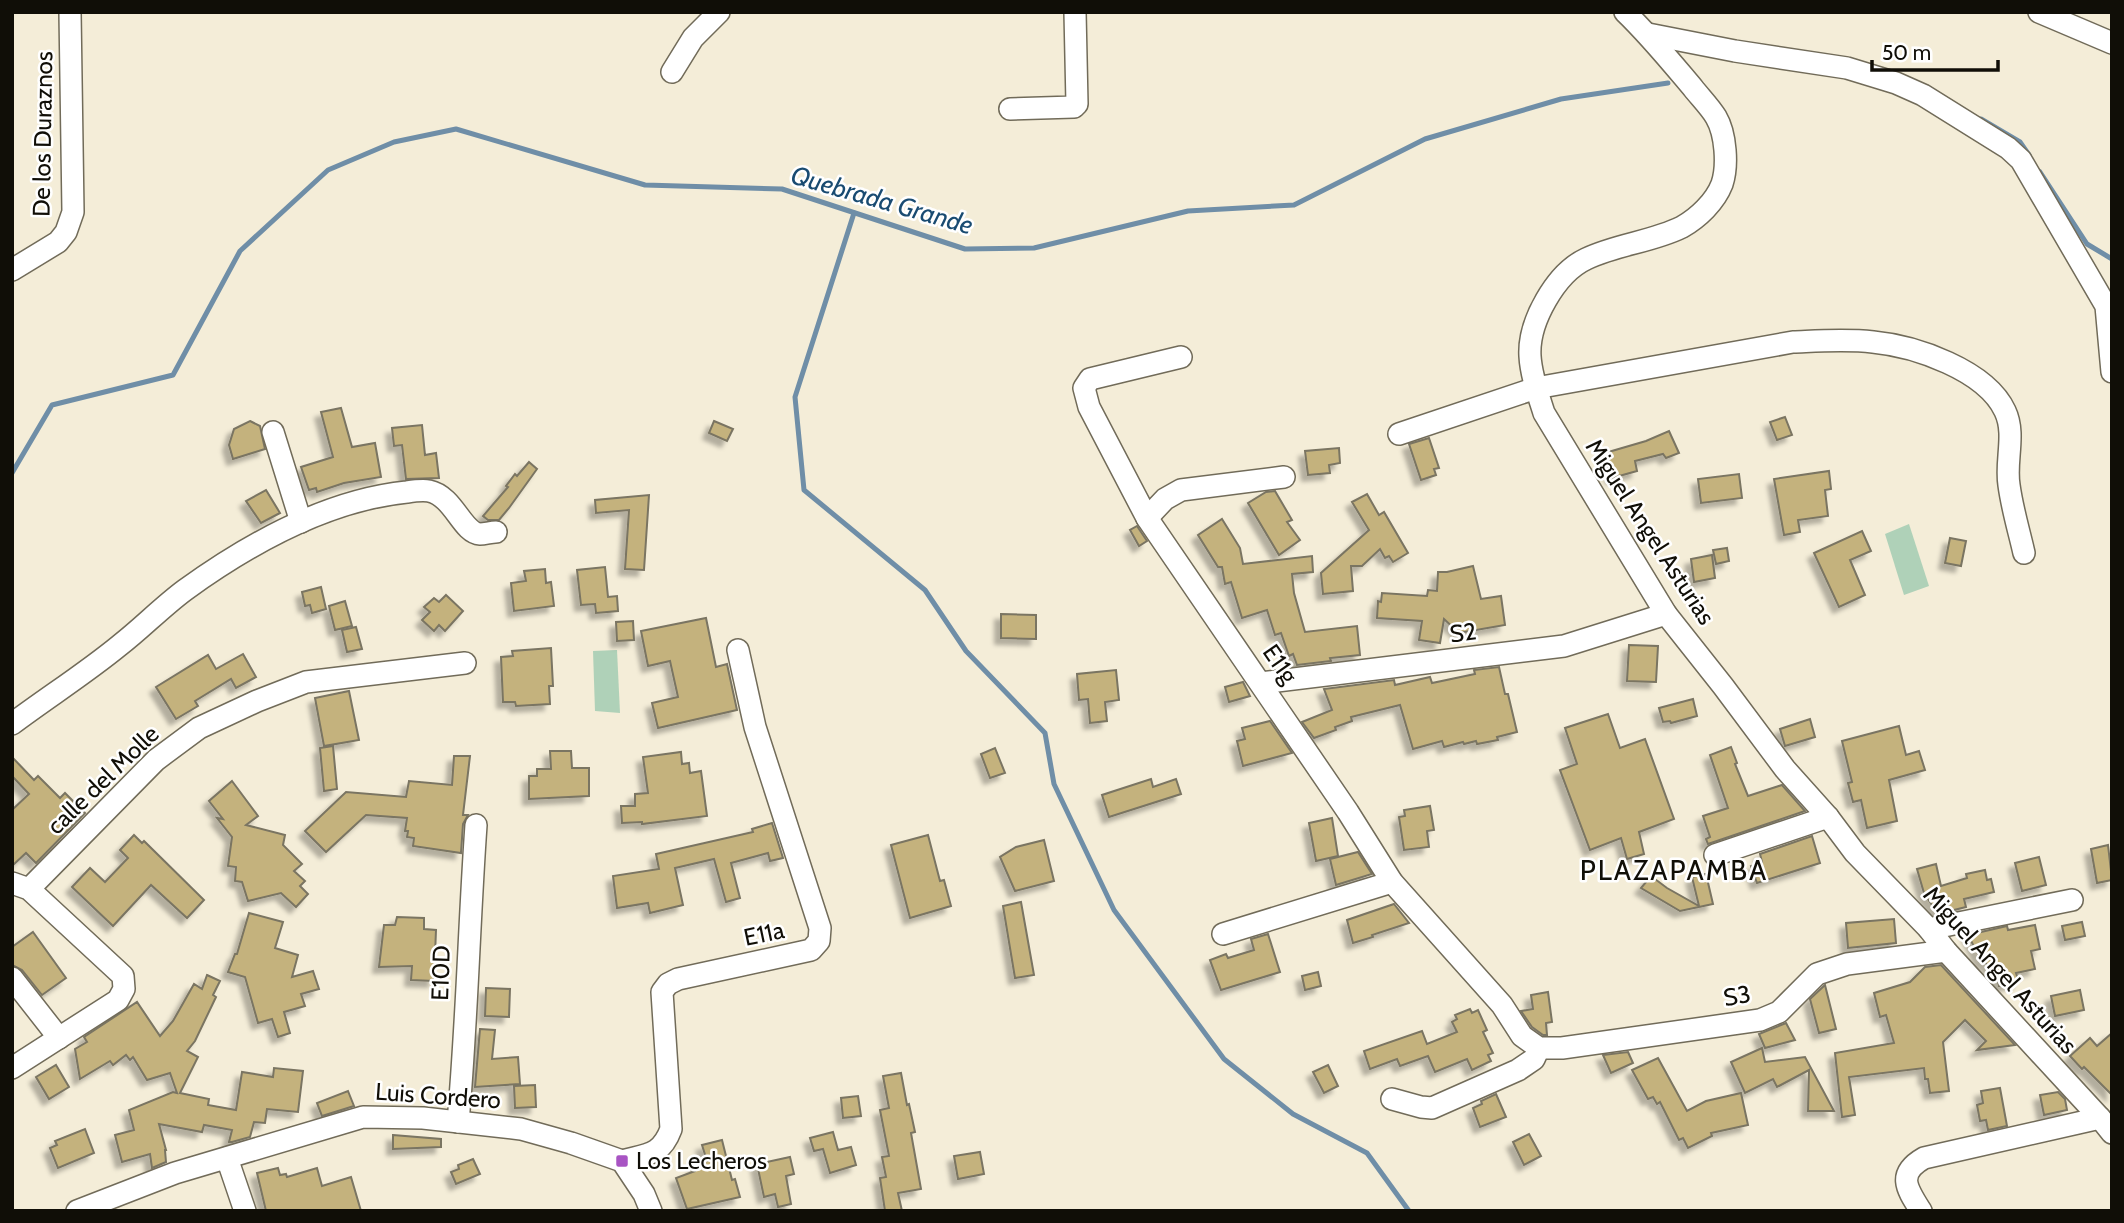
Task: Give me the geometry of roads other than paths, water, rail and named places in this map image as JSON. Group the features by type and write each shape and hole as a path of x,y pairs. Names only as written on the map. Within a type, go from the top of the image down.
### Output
{"street":[{"name":"De los Duraznos","path":"12,270 58,242 66,232 73,212 71,12"},
{"path":"672,72 693,38 719,12"},
{"path":"1010,109 1074,107 1077,104 1075,12"},
{"name":"Miguel Angel Asturias","path":"1625,12 1648,34 1717,118 1726,147 1722,184 1709,206 1684,226 1650,240 1585,259 1565,272 1547,298 1534,328 1530,354 1544,413 1666,614 1785,769 1828,817 1855,853 1930,929 1946,951 2106,1126"},
{"path":"2039,12 2112,43"},
{"path":"1648,34 1735,51 1847,68 1896,83 1923,95 2008,148 2021,160 2106,306 2112,371"},
{"path":"1399,434 1536,388 1793,342 1874,342 1921,352 1972,375 1995,394 2006,412 2010,428 2008,483 2024,553"},
{"name":"E11g","path":"1181,357 1090,379 1084,388 1089,407 1147,518 1348,812 1391,881 1502,1005 1531,1042"},
{"path":"273,432 301,522"},
{"path":"1147,518 1165,499 1181,490 1284,477"},
{"path":"12,724 119,646 183,592 256,544 332,509 407,492 428,491 454,507 469,529 478,534 496,532"},
{"name":"S2","path":"1261,683 1553,648 1666,614"},
{"name":"E11a","path":"622,1161 659,1150 671,1129 662,992 668,984 678,979 811,950 819,941 820,928 755,727 738,650"},
{"name":"calle del Molle","path":"21,886 156,760 199,728 306,682 465,663"},
{"path":"1715,855 1828,817"},
{"name":"E10D","path":"458,1122 476,825"},
{"path":"1223,933 1391,881"},
{"path":"12,1068 118,1000 124,989 122,976 21,886"},
{"path":"1930,929 2072,900"},
{"name":"S3","path":"1531,1042 1562,1048 1760,1020 1779,1012 1817,974 1847,964 1946,951"},
{"path":"12,978 59,1038"},
{"path":"1392,1099 1432,1108 1518,1070 1534,1059 1531,1042"},
{"name":"Luis Cordero","path":"77,1211 175,1173 363,1117 423,1118 521,1129 622,1161"},
{"path":"1921,1211 1910,1194 1906,1177 1908,1170 1924,1158 2106,1126"},
{"path":"227,1158 245,1211"},
{"path":"622,1161 644,1194 651,1211"}],"waterway":[{"name":"Quebrada Grande","path":"12,473 52,405 173,375 240,251 328,170 394,142 456,129 645,185 782,189 965,249 1034,248 1188,211 1294,205 1425,139 1561,99 1668,83"},
{"name":"Quebrada Grande","path":"1981,119 2020,142 2029,155"},
{"name":"Quebrada Grande","path":"2040,172 2087,244 2112,259"},
{"path":"854,213 795,397 804,490 925,590 966,651 1045,733 1054,784 1114,910 1224,1059 1293,1114 1367,1153 1409,1211"}],"place":[{"name":"Los Lecheros","path":"622,1161"}],"district":[{"name":"PLAZAPAMBA","path":"1674,870"}]}
